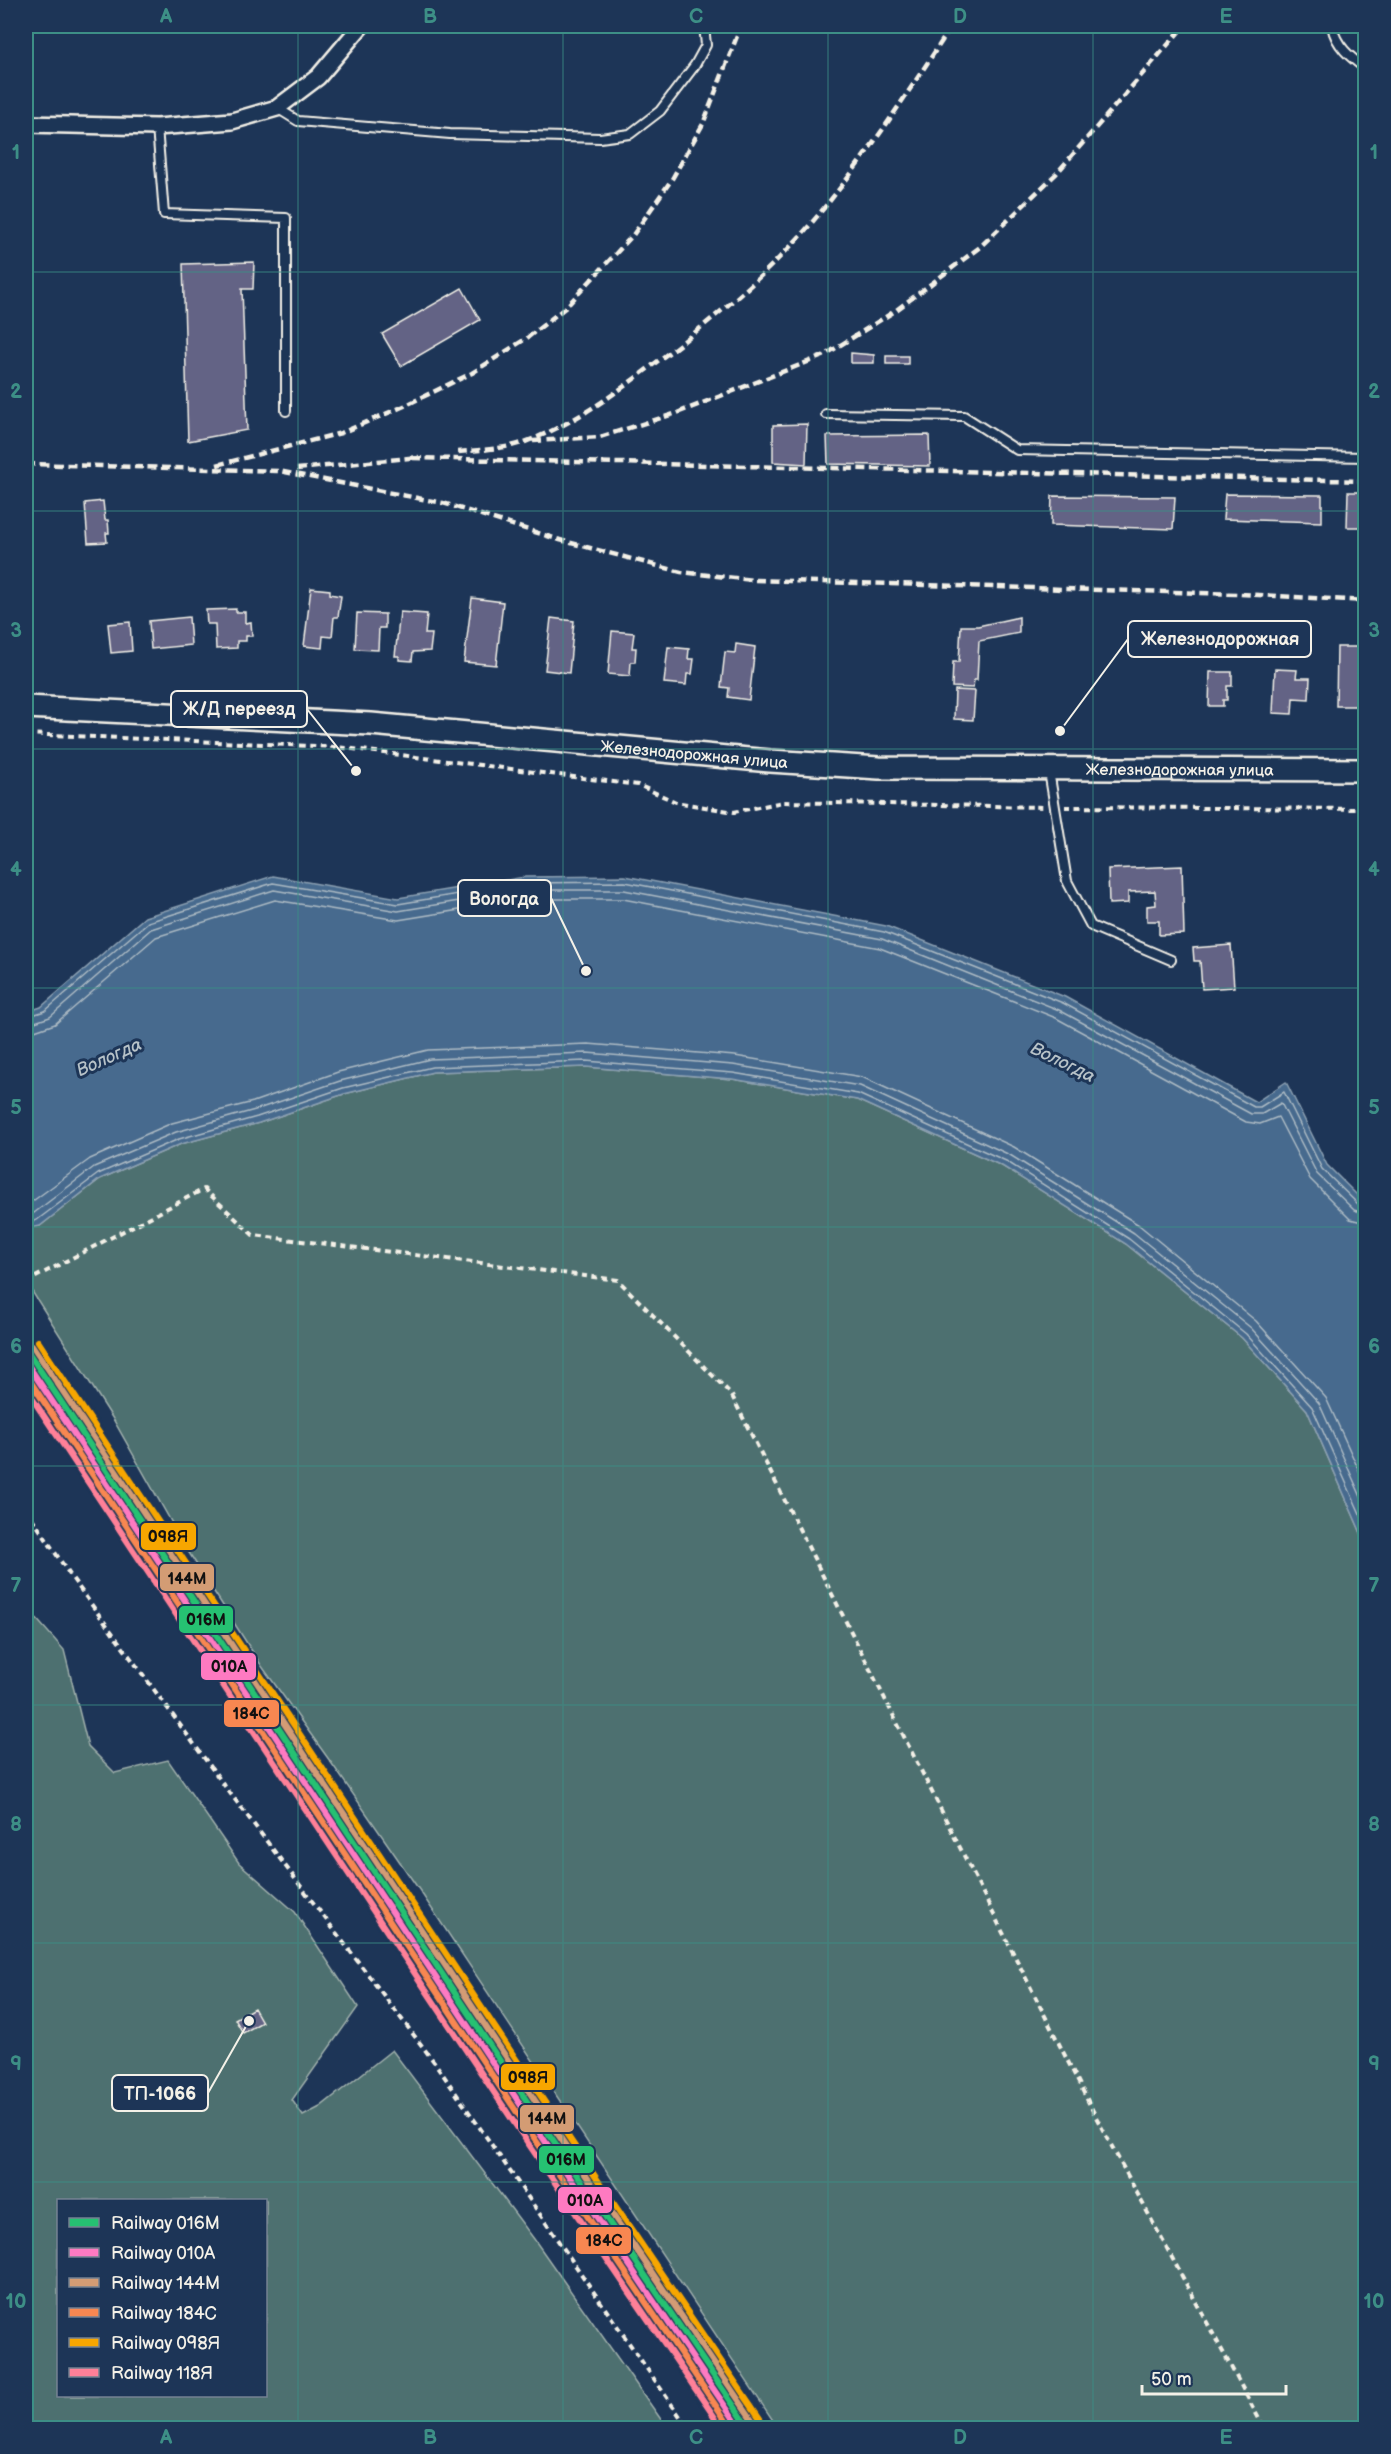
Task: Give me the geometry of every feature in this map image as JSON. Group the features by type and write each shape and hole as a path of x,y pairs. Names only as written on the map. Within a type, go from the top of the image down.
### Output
{"main road":[{"name":"Железнодорожная улица","path":"26,707 371,723 770,762 879,768 1365,770"}],"street":[{"path":"26,124 157,127 232,121 277,108 318,77 361,26"}],"lane":[{"path":"277,108 298,121 450,134 600,138 630,134 660,111 695,64 705,45 704,26"},
{"path":"1332,26 1335,38 1347,54 1365,69"},
{"path":"157,127 164,214 286,218 286,411"},
{"path":"826,414 964,416 1017,450 1365,457"},
{"path":"1048,769 1067,881 1091,926 1171,960"}],"path":[{"path":"26,734 337,747 638,785 676,802 734,812 783,802 1365,809"},
{"path":"26,1282 204,1190 252,1235 618,1280 732,1394 1096,2117 1264,2428"},
{"path":"26,1509 72,1578 213,1770 435,2063 688,2428"}],"green space":[{"path":"586,1067 732,1079 857,1100 1002,1166 1126,1244 1242,1338 1307,1410 1365,1542 1365,2428 778,2428 420,1891 261,1665 186,1548 113,1419 26,1282 26,1229 40,1226 100,1179 181,1144 259,1123 344,1094 433,1072"},
{"path":"26,1607 64,1650 88,1746 115,1773 168,1760 239,1863 295,1912 358,2007 292,2100 303,2116 320,2107 392,2050 534,2239 667,2428 30,2428 26,2422"}],"water":[{"path":"273,876 398,898 525,877 625,876 886,926 1065,997 1256,1102 1286,1082 1327,1165 1365,1203 1365,1542 1307,1410 1242,1338 1126,1244 1002,1166 857,1100 732,1079 586,1067 433,1072 344,1094 259,1123 181,1144 100,1179 40,1226 26,1229 26,1012 41,1007 145,917"}],"building":[{"path":"254,262 253,289 242,289 247,430 188,441 183,264"},
{"path":"462,288 480,320 401,366 382,334"},
{"path":"851,353 874,355 874,363 851,363"},
{"path":"886,356 908,356 908,364 886,364"},
{"path":"807,424 806,464 773,462 773,425"},
{"path":"929,435 930,466 828,464 827,436"},
{"path":"1348,492 1366,492 1366,527 1347,527"},
{"path":"1225,494 1322,495 1322,522 1223,519"},
{"path":"1052,496 1175,497 1173,529 1051,525"},
{"path":"103,501 105,520 108,520 107,542 88,543 85,503"},
{"path":"311,588 330,590 330,594 341,596 338,617 334,617 332,637 323,636 322,648 304,646"},
{"path":"472,598 503,602 496,665 464,662"},
{"path":"236,609 236,612 245,612 245,623 251,622 252,636 246,636 246,641 237,641 237,648 216,649 215,624 207,624 206,610"},
{"path":"400,612 427,614 425,634 432,634 430,651 413,652 412,661 399,660 399,656 395,656"},
{"path":"357,613 385,614 385,628 379,628 378,650 355,649"},
{"path":"189,617 191,645 151,649 149,621"},
{"path":"1019,617 1019,633 979,641 977,680 974,680 973,688 952,687 953,662 959,662 961,626 978,626"},
{"path":"551,618 574,621 569,673 545,670"},
{"path":"130,622 132,651 111,653 108,624"},
{"path":"612,631 634,633 632,648 636,648 635,662 631,662 630,676 608,674"},
{"path":"736,644 755,647 749,700 728,697 729,688 721,687 725,652 735,653"},
{"path":"668,647 689,649 688,659 694,659 692,674 687,674 686,685 664,683"},
{"path":"1337,647 1358,647 1358,671 1366,671 1366,688 1359,688 1359,706 1336,706"},
{"path":"1275,669 1297,670 1296,678 1310,678 1309,699 1293,698 1292,714 1273,713"},
{"path":"1210,672 1232,672 1232,686 1227,686 1227,700 1223,700 1223,706 1209,706"},
{"path":"955,690 975,691 973,720 954,719"},
{"path":"1182,866 1184,934 1159,935 1159,921 1147,921 1147,906 1156,905 1155,891 1128,892 1128,903 1109,904 1108,869"},
{"path":"1231,945 1234,987 1202,989 1200,961 1194,961 1193,948"},
{"path":"254,2008 262,2022 243,2033 235,2019"}],"railway":[{"path":"217,465 341,433 402,407 472,373 527,338 566,307 633,235 672,179 703,124 741,26"},
{"path":"458,452 517,444 560,427 624,386 722,310 765,272 824,208 874,141 952,26"},
{"path":"533,441 600,437 677,413 823,356 895,311 980,247 1056,174 1184,26"},
{"path":"297,469 419,457"},
{"path":"413,458 1366,481"},
{"path":"26,464 279,471 443,503 560,540 681,572 752,580 1239,594 1366,601"}],"rail line":[{"name":"098Я","path":"38,1341 546,2104 761,2420"},
{"name":"144М","path":"32,1345 540,2108 755,2424"},
{"name":"016М","path":"26,1349 534,2112 749,2428"},
{"name":"010А","path":"26,1362 528,2116 740,2428"},
{"name":"184С","path":"26,1375 522,2120 731,2428"},
{"name":"118Я","path":"26,1389 515,2124 722,2428"}],"place":[{"name":"Железнодорожная","path":"1060,731"},
{"name":"Ж/Д переезд","path":"356,771"},
{"name":"Вологда","path":"586,971"},
{"name":"ТП-1066","path":"249,2021"}]}
